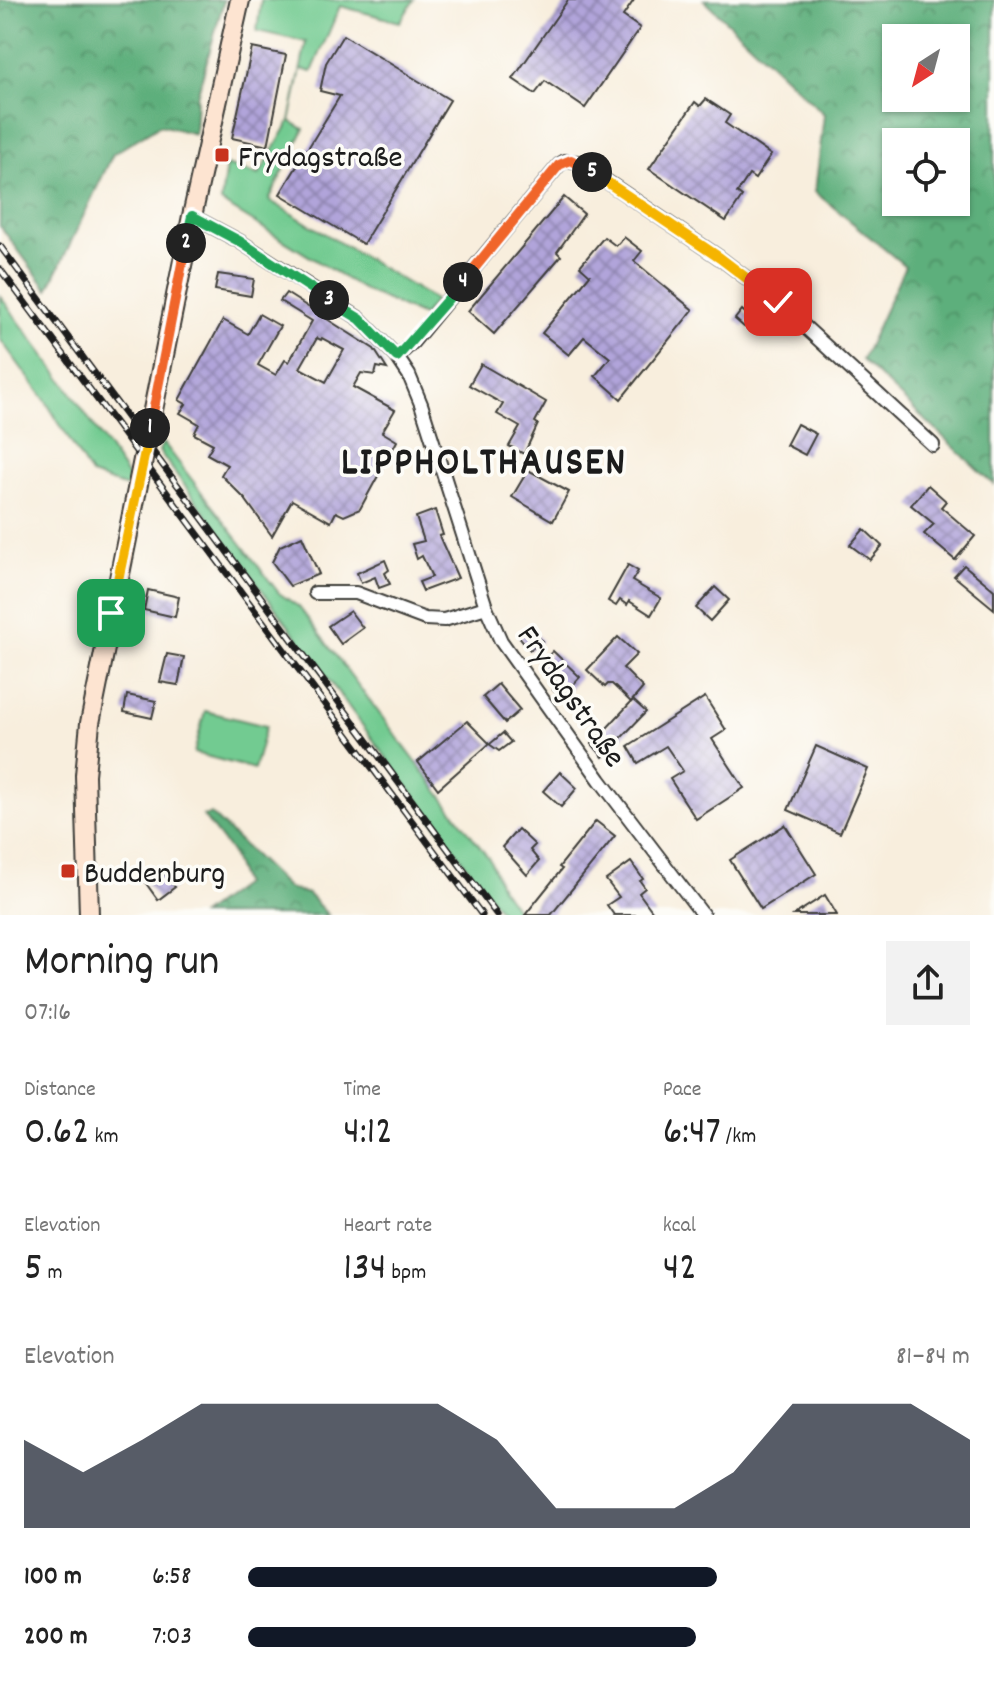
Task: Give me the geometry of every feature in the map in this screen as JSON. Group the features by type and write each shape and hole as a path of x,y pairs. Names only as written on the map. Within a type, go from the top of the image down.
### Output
{"street":[{"path":"87,912 85,775 90,723 192,216 240,0"},
{"path":"397,357 413,342 559,165 571,160 694,240 778,302 933,445"},
{"name":"Frydagstraße","path":"192,216 239,241 360,319 397,357 409,375 421,404 486,607 501,641 520,671 703,915"},
{"path":"315,593 356,593 425,619 444,620 486,607"}],"green space":[{"path":"0,0 224,0 197,96 195,134 160,125 113,154 48,290 0,226"},
{"path":"261,0 414,0 400,22 340,6 312,72 301,69 290,121 306,42 257,31"},
{"path":"704,0 994,0 994,485 862,360 905,266 815,192 824,114"},
{"path":"290,121 304,129 269,200 435,300 423,316 364,290 221,202 226,165 259,175"},
{"path":"0,296 66,385 128,477 126,487 91,475 45,400 0,339"},
{"path":"163,442 279,593 299,607 490,860 501,888 520,915 503,915 159,451"},
{"path":"205,711 266,726 254,769 194,753"},
{"path":"211,814 288,888 308,894 328,915 201,915 243,884 231,852 203,816"}],"building":[{"path":"568,0 634,0 623,16 640,28 585,108 545,81 535,94 513,79"},
{"path":"343,35 450,100 363,244 280,194 340,96 320,91 326,63"},
{"path":"252,48 286,55 268,146 232,138"},
{"path":"706,99 730,115 725,123 771,155 755,179 749,175 737,193 742,197 726,221 649,169 695,102 700,106"},
{"path":"564,197 584,214 557,252 561,256 494,334 468,311"},
{"path":"604,237 616,246 624,237 642,251 634,261 693,310 621,399 595,376 610,358 584,337 569,355 542,333 590,275 580,266"},
{"path":"218,274 254,279 251,296 215,290"},
{"path":"286,293 374,349 387,369 377,367 375,375 361,373 353,387 395,410 382,432 397,441 360,509 344,516 336,512 331,522 292,500 272,536 245,499 221,475 227,465 207,454 213,444 194,434 199,424 180,413 186,404 179,400 223,320 248,334 259,314 280,326 258,365 276,375 285,360 289,362 312,321 280,301","holes":["317,338 344,350 326,382 300,368"]},
{"path":"742,310 751,318 744,327 735,319"},
{"path":"481,364 546,402 524,454 509,446 520,427 497,414 503,404 469,385"},
{"path":"797,424 816,434 805,455 786,445"},
{"path":"528,470 569,492 553,521 512,497"},
{"path":"928,485 946,501 941,507 975,536 955,560 924,534 934,524 911,505"},
{"path":"435,510 443,535 439,536 458,578 423,591 419,582 432,577 422,556 417,559 412,544 424,541 416,517"},
{"path":"864,529 882,546 870,560 850,545"},
{"path":"302,536 319,574 290,586 272,562 280,546"},
{"path":"385,560 389,570 385,573 390,584 379,588 375,577 361,583 357,573"},
{"path":"628,565 638,571 632,581 661,598 651,615 629,601 627,605 620,600 616,606 608,601"},
{"path":"964,565 994,590 994,609 954,576"},
{"path":"715,587 729,600 710,621 696,608"},
{"path":"148,590 179,597 175,617 144,610"},
{"path":"350,611 363,628 341,644 328,626"},
{"path":"530,626 542,641 530,650 518,635"},
{"path":"618,637 637,654 623,668 643,688 631,702 612,684 605,687 587,670"},
{"path":"553,651 580,677 561,698 553,690 559,684 539,665"},
{"path":"167,654 184,657 178,685 160,682"},
{"path":"498,684 520,710 505,723 483,697"},
{"path":"127,695 156,701 152,718 124,712"},
{"path":"705,697 726,730 712,739 744,788 696,819 670,779 683,771 666,746 638,763 628,746"},
{"path":"633,700 646,712 603,757 592,744"},
{"path":"467,721 490,744 503,733 511,742 499,751 489,744 438,789 418,762"},
{"path":"816,746 868,769 840,833 788,810"},
{"path":"560,772 577,788 561,807 543,791"},
{"path":"596,821 615,836 551,915 525,915 562,869 559,867"},
{"path":"785,825 816,874 761,909 730,860"},
{"path":"518,829 535,845 530,850 539,861 527,875 502,847"},
{"path":"631,862 643,879 640,881 645,888 639,893 655,915 614,915 607,905 619,897 606,880"},
{"path":"162,870 175,887 158,900 145,882"},
{"path":"825,895 837,915 794,915"}],"railway":[{"path":"0,246 497,915"},
{"path":"0,269 482,915"}],"place":[{"name":"Frydagstraße","path":"222,155"},
{"name":"Buddenburg","path":"68,871"}],"district":[{"name":"LIPPHOLTHAUSEN","path":"484,459"}],"route":[{"path":"111,613 192,216 239,241 360,319 397,357 413,342 559,165 571,160 720,258 778,302"}]}
